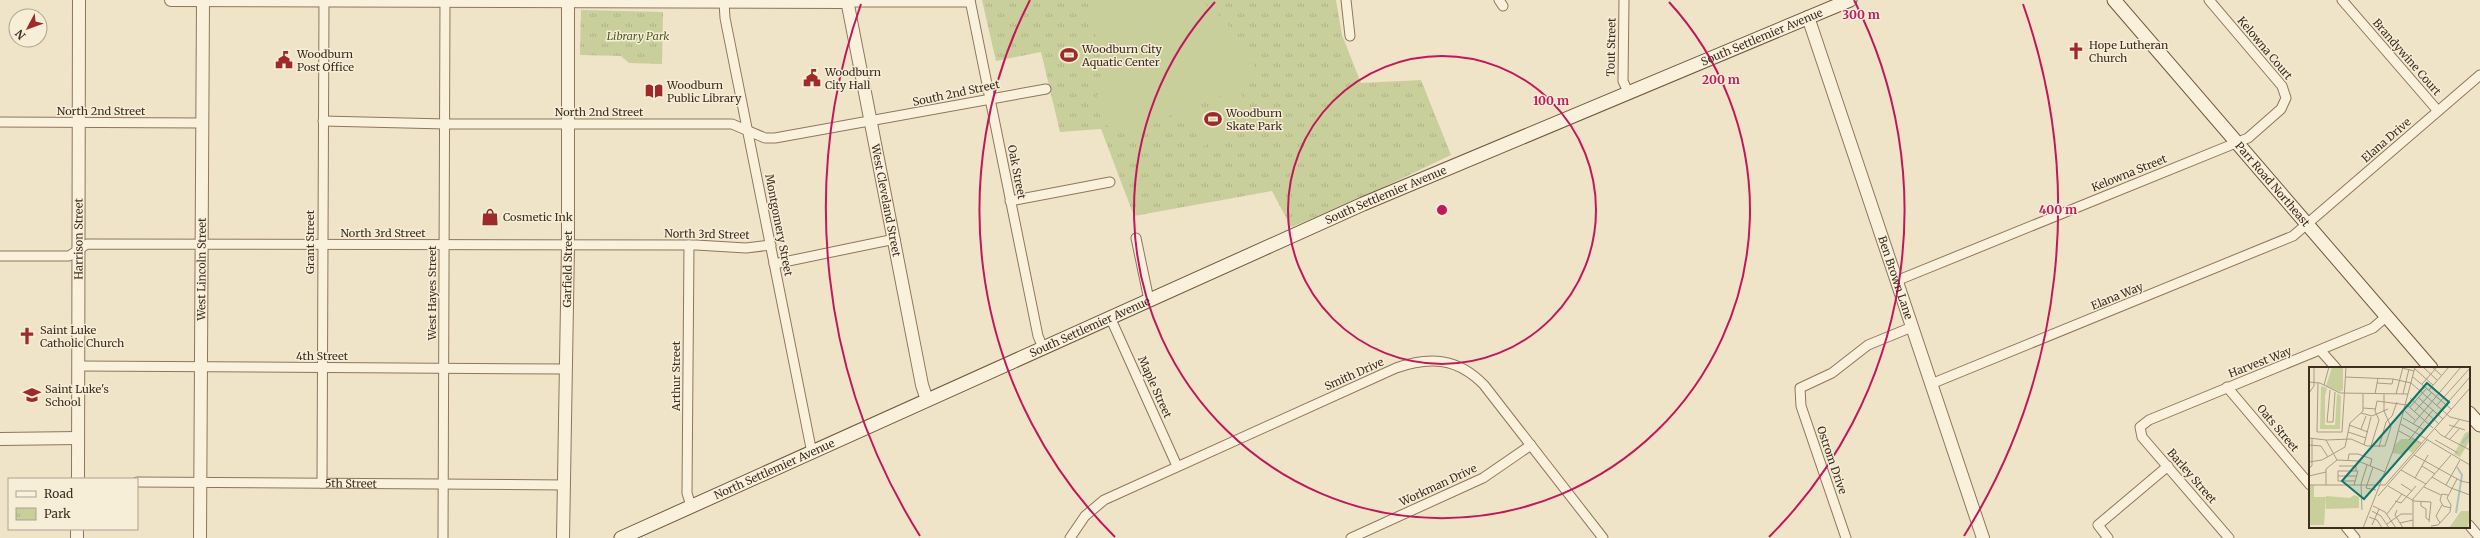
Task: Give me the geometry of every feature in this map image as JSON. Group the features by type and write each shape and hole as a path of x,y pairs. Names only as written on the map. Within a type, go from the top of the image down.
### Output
{"main road":[{"name":"South Settlemier Avenue","path":"927,400 1363,204 1850,0"},
{"name":"Parr Road Northeast","path":"2114,0 2430,367"},
{"name":"North Settlemier Avenue","path":"621,538 927,400"},
{"path":"2470,414 2480,425"}],"street":[{"name":"Harrison Street","path":"78,478 78,249 80,123 79,0"},
{"path":"171,0 724,2 970,1"},
{"name":"West Lincoln Street","path":"200,538 203,0"},
{"path":"1346,0 1350,36"},
{"name":"Tout Street","path":"1624,0 1623,81 1628,92"},
{"name":"Kelowna Court","path":"2208,0 2282,86 2285,92 2285,104 2282,109 2250,137 2237,142"},
{"name":"Brandywine Court","path":"2342,0 2438,111"},
{"name":"Grant Street","path":"322,483 324,1"},
{"name":"West Hayes Street","path":"443,538 446,124 445,1"},
{"name":"Garfield Street","path":"563,538 568,246 568,1"},
{"name":"West Cleveland Street","path":"847,1 895,239 922,385 927,400"},
{"name":"Oak Street","path":"970,1 991,98 1010,201 1038,336 1043,348"},
{"name":"Montgomery Street","path":"724,2 725,18 812,453"},
{"name":"Ben Brown Lane","path":"1808,18 1983,538"},
{"name":"Elana Drive","path":"2307,224 2480,74"},
{"name":"South 2nd Street","path":"870,121 1046,89"},
{"name":"North 2nd Street","path":"323,121 446,124 732,124 765,138 775,138 870,121"},
{"name":"North 2nd Street","path":"0,122 202,123"},
{"name":"Kelowna Street","path":"1896,281 2237,142"},
{"path":"1010,201 1110,182"},
{"name":"Elana Way","path":"1931,384 2282,241 2293,236 2307,224"},
{"path":"1136,238 1149,300"},
{"path":"774,264 895,239"},
{"name":"North 3rd Street","path":"0,256 69,256 87,244 568,246 689,245 746,248 770,245"},
{"name":"Arthur Street","path":"689,245 687,493 691,506"},
{"name":"Harvest Way","path":"2140,427 2149,420 2321,351 2373,328 2387,316"},
{"name":"Maple Street","path":"1110,317 1177,466"},
{"name":"Ostrom Drive","path":"1846,538 1801,406 1800,388 1832,373 1868,345 1912,327"},
{"path":"2321,351 2335,367"},
{"name":"Smith Drive","path":"1070,538 1085,516 1097,504 1177,466 1396,368 1428,360 1450,362 1477,377 1603,538"},
{"name":"4th Street","path":"78,366 566,369"},
{"name":"Oats Street","path":"2227,388 2309,484"},
{"name":"Barley Street","path":"2140,427 2142,436 2229,538"},
{"path":"0,439 78,438"},
{"name":"Workman Drive","path":"1351,538 1483,478 1531,445"},
{"path":"2108,538 2098,525 2168,466"},
{"name":"5th Street","path":"138,482 565,485"},
{"path":"2470,526 2480,538"},
{"path":"2347,528 2355,538"}],"green space":[{"path":"982,0 1336,0 1342,35 1361,83 1421,80 1451,155 1342,207 1291,227 1272,191 1134,216 1101,129 1060,132 1041,52 996,61"},
{"path":"1089,0 1199,0 1211,8 1229,25 1236,34 1261,78 1185,111 1118,132 1101,122 1097,96 1104,79"},
{"name":"Library Park","path":"581,10 663,12 662,64 629,63 621,56 580,55"},
{"name":"Woodburn Skate Park","path":"1240,92 1250,113 1230,123 1234,133 1202,147 1187,116"}],"place":[{"name":"Hope Lutheran Church","path":"2076,51"},
{"name":"Woodburn City Aquatic Center","path":"1069,55"},
{"name":"Woodburn Post Office","path":"284,60"},
{"name":"Woodburn City Hall","path":"812,78"},
{"name":"Woodburn Public Library","path":"654,91"},
{"name":"Woodburn Skate Park","path":"1213,119"},
{"name":"Cosmetic Ink","path":"490,217"},
{"name":"Saint Luke Catholic Church","path":"27,336"},
{"name":"Saint Luke's School","path":"32,395"}]}
